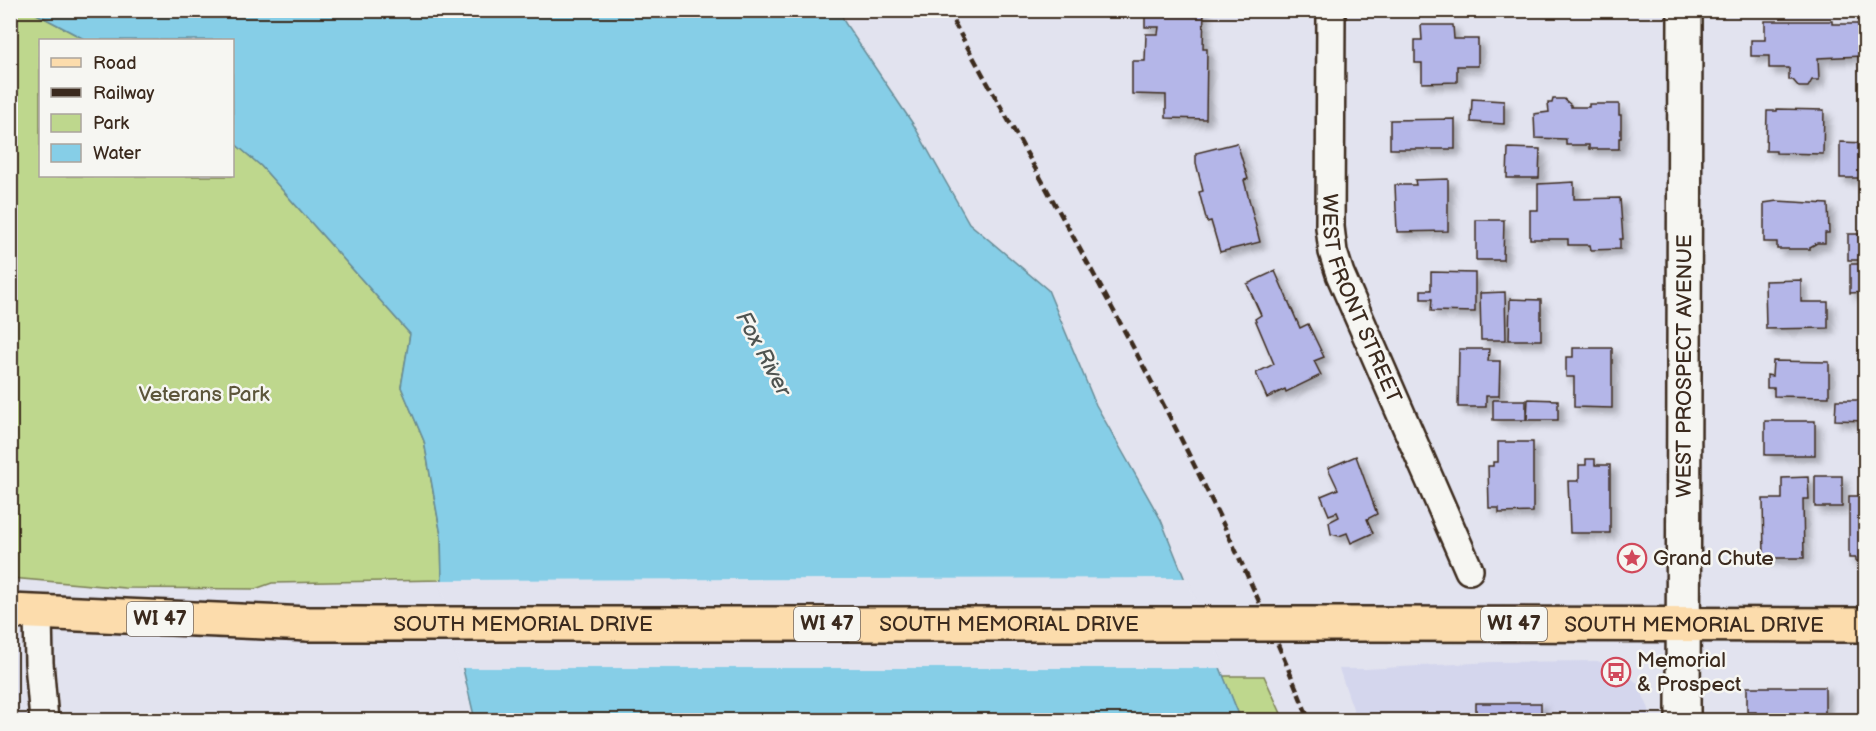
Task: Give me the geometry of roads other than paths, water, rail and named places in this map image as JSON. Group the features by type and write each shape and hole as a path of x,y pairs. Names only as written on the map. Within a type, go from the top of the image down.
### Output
{"main road":[{"name":"WEST PROSPECT AVENUE","path":"1683,720 1685,10"},
{"name":"SOUTH MEMORIAL DRIVE","path":"24,613 309,624 1866,625"}],"street":[{"name":"WEST FRONT STREET","path":"1331,10 1330,227 1333,252 1340,273 1469,570"},
{"path":"24,613 39,663 44,720"}],"water":[{"name":"Fox River","path":"31,11 840,11 845,23 913,124 969,223 1048,290 1096,405 1161,520 1241,720 475,720 442,580 441,535 424,441 401,387 410,334 261,166 234,143 234,39 84,39"}],"railway":[{"path":"947,10 1092,271 1186,448 1230,537 1309,720"}],"place":[{"name":"Grand Chute","path":"1632,558"},
{"name":"Memorial & Prospect","path":"1616,672"}],"park label":[{"name":"Veterans Park","path":"204,394"}]}
